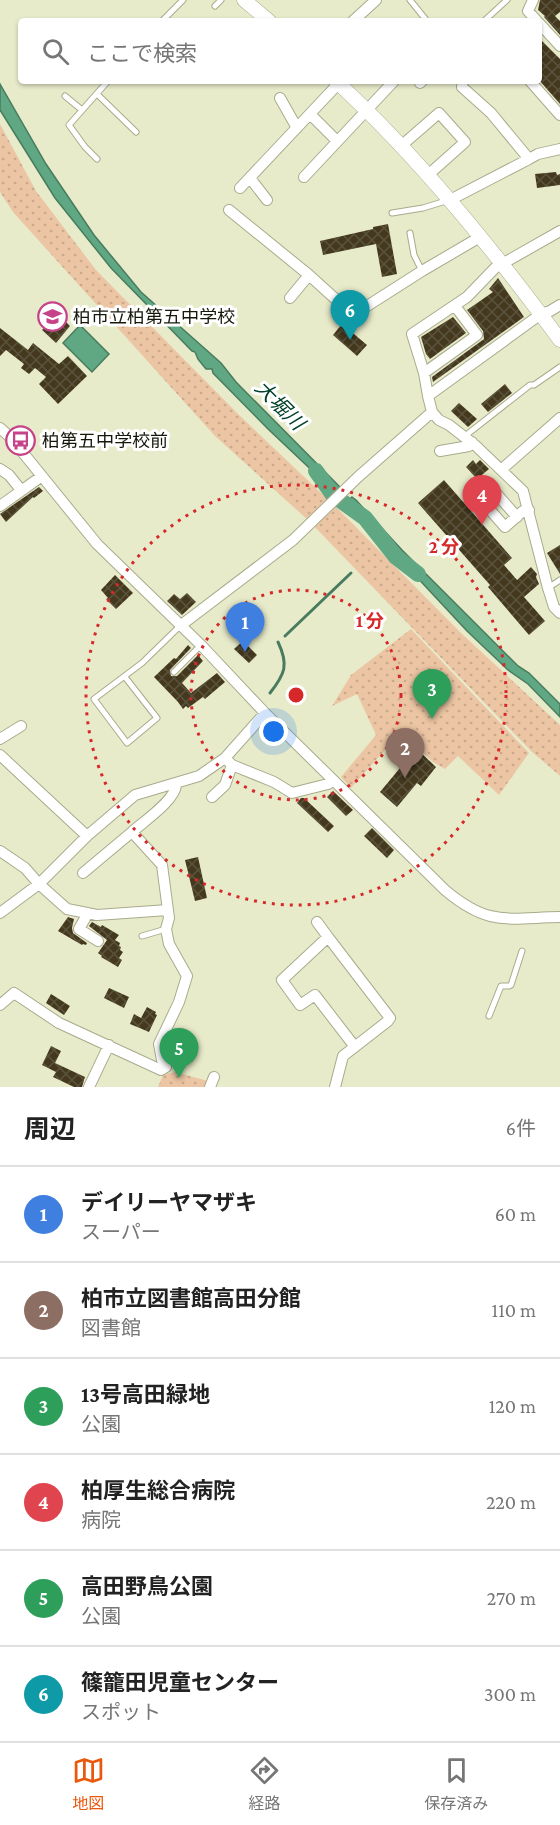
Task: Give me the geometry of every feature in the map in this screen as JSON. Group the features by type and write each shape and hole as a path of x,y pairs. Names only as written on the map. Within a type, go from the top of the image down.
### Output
{"street":[{"path":"244,0 265,18"},
{"path":"356,18 376,0"},
{"path":"542,26 560,46"},
{"path":"240,188 336,84"},
{"path":"340,84 450,200 560,340"},
{"path":"304,177 391,84"},
{"path":"462,84 462,87 491,113 529,159"},
{"path":"533,84 560,115"},
{"path":"280,98 297,128"},
{"path":"401,146 440,113 465,142 428,175"},
{"path":"310,114 337,141"},
{"path":"450,200 529,159 560,149"},
{"path":"250,178 267,200"},
{"path":"229,210 309,275 353,315 422,270 480,237"},
{"path":"560,231 495,268 468,297 412,333 424,373 432,412 502,469 523,491 548,588 554,607 560,613"},
{"path":"290,298 309,275"},
{"path":"428,396 541,314 560,305"},
{"path":"424,373 477,335 455,306"},
{"path":"180,626 293,540 357,477 432,412"},
{"path":"502,469 560,418"},
{"path":"0,428 6,439 42,476 97,544 201,645 265,713 462,904 478,913 511,920 560,917"},
{"path":"440,451 469,446 468,440"},
{"path":"0,469 9,475 21,490"},
{"path":"0,506 42,476"},
{"path":"517,517 523,511 529,510"},
{"path":"0,913 39,884 87,836 135,795 199,776 228,761 265,713"},
{"path":"0,740 21,726"},
{"path":"0,756 87,836"},
{"path":"228,761 292,793 328,784 333,780"},
{"path":"212,797 225,785 228,761"},
{"path":"83,873 171,797 176,790 176,784"},
{"path":"0,1005 14,993 59,1023 161,1071 166,1067 159,1044 179,1002 186,976 169,944 166,929 169,918 162,865 132,832"},
{"path":"0,850 25,868 67,909 97,915 168,910"},
{"path":"88,913 79,929 98,941"},
{"path":"317,922 390,1018 343,1056 335,1087"},
{"path":"328,937 282,980 300,1005 315,995 355,1047"},
{"path":"89,1087 109,1045"}],"lane":[{"path":"165,18 183,0"},
{"path":"215,6 221,0"},
{"path":"410,0 425,18"},
{"path":"487,18 507,0"},
{"path":"97,159 85,147 69,124 105,84"},
{"path":"97,94 136,132"},
{"path":"65,96 82,110"},
{"path":"392,213 423,208 450,200"},
{"path":"410,233 414,255 422,270"},
{"path":"468,440 530,384 534,385 560,367"},
{"path":"548,588 560,580"},
{"path":"125,677 157,718 127,742 94,699 125,677 180,626"},
{"path":"174,672 201,645"},
{"path":"142,936 166,929"},
{"path":"489,1016 501,986 511,985 522,951"}],"shaded area":[{"path":"0,84 46,164 94,235 141,292 221,363 236,382 340,487 334,496 322,480 268,429 213,373 212,369 206,369 195,352 111,268 55,198 0,110"},
{"path":"0,124 36,191 96,270 238,414 339,510 461,633 560,725 560,776 531,751 309,521 215,436 13,212 0,192"},
{"path":"80,325 109,354 92,372 63,343"},
{"path":"352,497 518,666 529,673 560,704 560,717 528,684 508,670 467,631 345,503"},
{"path":"411,629 529,753 499,795 458,756 445,769 433,762 401,732 351,788 341,777 376,735 357,694 332,706 351,675"},
{"path":"175,1072 208,1081 206,1087 158,1087 163,1075"}],"building":[{"path":"540,0 560,0 560,12 555,16 560,21 560,35 538,10"},
{"path":"542,41 560,59 560,104 542,83"},
{"path":"556,172 557,175 560,174 560,185 537,188 535,174"},
{"path":"388,224 397,274 382,277 376,244 323,255 320,241"},
{"path":"498,278 524,317 433,382 432,377 484,339 483,331 467,310 493,292 489,289"},
{"path":"57,313 70,326 56,343 42,330"},
{"path":"453,317 466,333 430,359 426,354 421,337"},
{"path":"342,324 367,345 357,356 333,335"},
{"path":"0,328 28,350 33,343 59,364 68,356 87,376 58,404 39,384 46,377 35,368 29,374 21,368 24,364 6,350 0,356"},
{"path":"505,384 512,393 488,412 481,404"},
{"path":"459,403 477,419 468,427 451,411"},
{"path":"473,460 476,464 480,460 489,469 477,479 466,467"},
{"path":"444,480 512,558 504,565 517,580 531,567 537,574 539,584 524,597 545,621 529,635 488,587 490,585 418,503"},
{"path":"39,487 43,491 33,497 6,522 0,514"},
{"path":"560,545 560,574 547,553"},
{"path":"115,575 133,593 116,609 101,590"},
{"path":"187,593 196,602 182,615 167,601 174,594 180,599"},
{"path":"243,641 257,655 249,663 234,649"},
{"path":"188,645 191,648 170,670 171,676 177,676 198,655 203,661 182,683 191,693 217,673 225,682 205,699 203,697 183,709 154,677 174,658 176,659"},
{"path":"400,733 436,767 421,786 417,783 397,807 380,792 400,768 397,765 402,760 388,748"},
{"path":"333,791 353,810 346,816 327,797"},
{"path":"304,798 334,826 328,832 297,803"},
{"path":"372,828 394,850 387,858 364,836"},
{"path":"198,857 207,898 195,901 185,860"},
{"path":"68,917 74,919 73,933 87,943 86,945 58,931"},
{"path":"92,922 119,935 115,940 120,943 120,950 123,952 119,958 122,960 118,967 98,953 107,940 89,926"},
{"path":"109,988 129,997 124,1008 104,998"},
{"path":"51,994 70,1006 64,1015 46,1003"},
{"path":"147,1007 157,1015 149,1032 130,1024 134,1014 141,1018"},
{"path":"51,1046 61,1051 55,1063 85,1077 82,1087 74,1087 53,1077 56,1072 42,1065"}],"waterway":[{"name":"大堀川","path":"316,471 333,495 365,518 396,557 418,574"},
{"path":"285,636 351,573"},
{"path":"270,693 284,669 284,657 278,642"}],"place":[{"name":"柏市立柏第五中学校","path":"52,317"},
{"name":"篠籠田児童センター","path":"350,340"},
{"name":"柏第五中学校前","path":"21,441"},
{"name":"柏厚生総合病院","path":"482,525"},
{"name":"デイリーヤマザキ","path":"245,652"},
{"name":"13号高田緑地","path":"432,719"},
{"name":"柏市立図書館高田分館","path":"405,778"},
{"name":"高田野鳥公園","path":"179,1078"}]}
